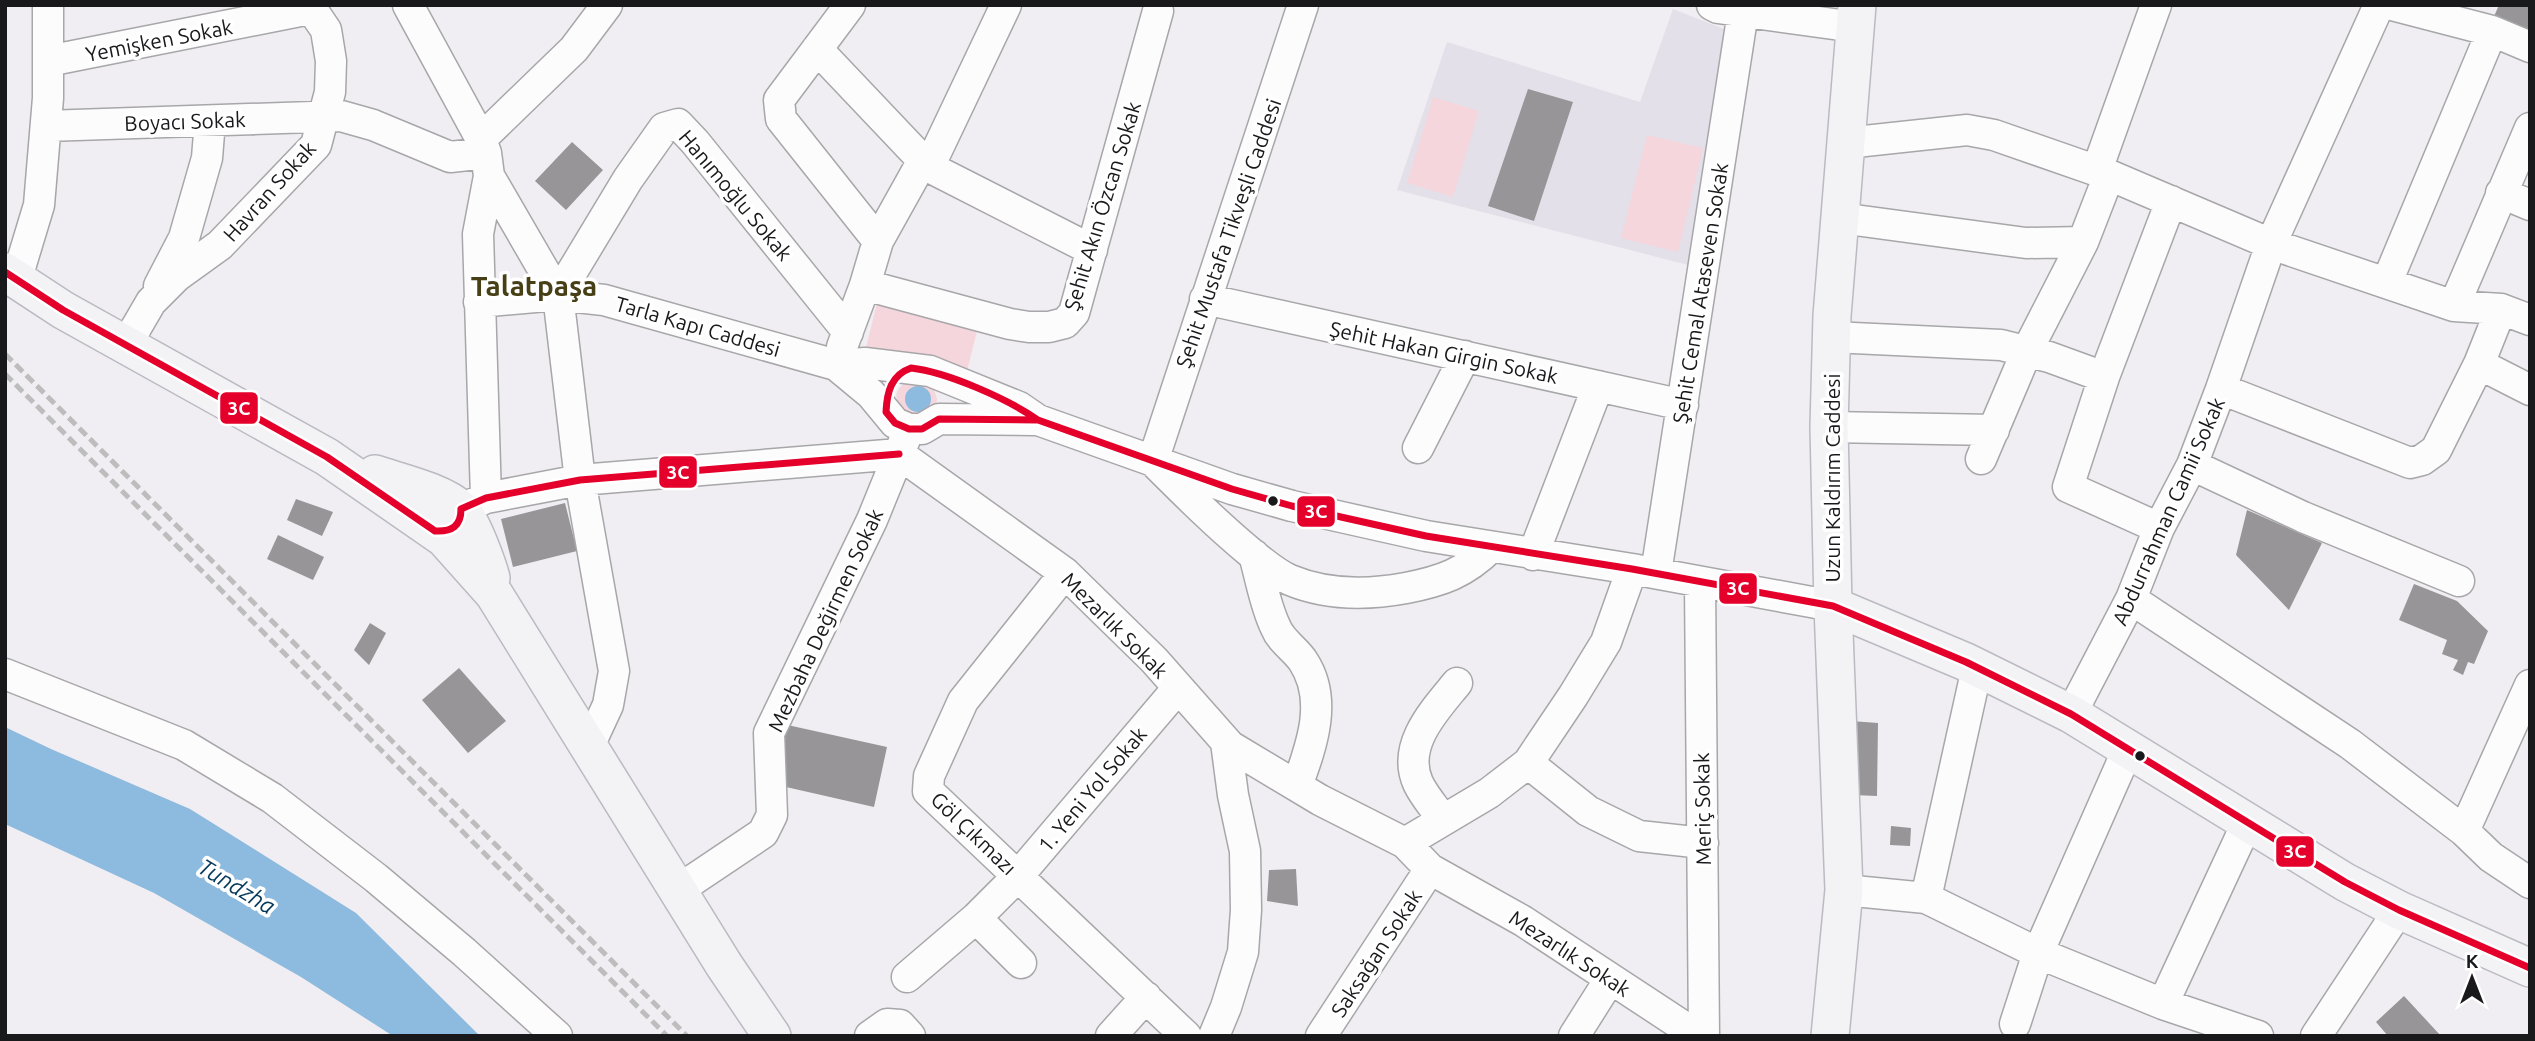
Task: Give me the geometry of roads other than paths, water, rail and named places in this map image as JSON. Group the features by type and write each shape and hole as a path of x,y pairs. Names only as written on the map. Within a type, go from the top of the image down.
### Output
{"main road":[{"name":"Uzun Kaldırım Caddesi","path":"1830,1036 1844,890 1829,426 1832,337 1856,16"},
{"path":"10,276 126,345 327,457 450,512 494,594 730,975 772,1036"},
{"path":"1833,606 1977,668 2071,714 2345,882 2399,910 2530,968"}],"street":[{"path":"10,276 39,205 46,126 48,5"},
{"path":"408,5 558,295 580,480 614,671 608,705 589,747"},
{"path":"607,5 485,156 478,234 479,302 450,512 580,480 898,432 890,385 898,375 924,372 947,386 946,408 939,419"},
{"path":"850,5 779,100 781,120 878,241"},
{"path":"836,365 878,241 925,164 1006,5"},
{"name":"Şehit Mustafa Tikveşli Caddesi","path":"1153,461 1303,5"},
{"path":"1712,5 1743,12 1856,16"},
{"path":"1980,459 2026,353 2083,242 2156,5"},
{"path":"2221,389 2271,244 2379,5"},
{"path":"2392,5 2492,31 2530,47"},
{"name":"Yemişken Sokak","path":"48,61 309,7"},
{"name":"Havran Sokak","path":"126,345 151,302 177,276 220,245 316,145 330,92 331,61 326,30 309,7"},
{"name":"Şehit Akın Özcan Sokak","path":"865,285 1010,324 1049,327 1065,323 1074,313 1158,11"},
{"name":"Şehit Cemal Ataseven Sokak","path":"1405,843 1489,793 1528,763 1606,642 1644,571 1683,405 1743,12"},
{"path":"2387,282 2492,31"},
{"path":"817,49 925,164 1092,250"},
{"name":"Boyacı Sokak","path":"46,126 341,116 373,125 450,157 485,156"},
{"path":"151,302 184,238 207,158 211,121"},
{"name":"Hanımoğlu Sokak","path":"558,295 628,179 664,128 678,124 848,332"},
{"path":"2454,306 2530,128"},
{"path":"1846,143 1967,130 1994,135 2103,173 2271,244 2454,306 2501,309 2530,320"},
{"path":"2501,193 2530,205"},
{"path":"2159,528 2068,487 2104,377 2171,201"},
{"path":"1840,218 2026,243 2083,242"},
{"name":"Tarla Kapı Caddesi","path":"479,302 558,295 604,300 836,365 865,362 924,372 1019,407 1038,420 1292,506 1426,536 1644,571 1833,606"},
{"name":"Şehit Hakan Girgin Sokak","path":"1205,299 1683,405"},
{"name":"Abdurrahman Camii Sokak","path":"2071,714 2131,599 2159,528 2192,465 2221,389 2410,463 2422,460 2436,450 2479,364 2501,309"},
{"path":"1832,337 2001,345 2049,357 2104,377"},
{"path":"1418,448 1465,356"},
{"path":"2479,364 2530,390"},
{"name":"Tarla Kapı Caddesi","path":"836,365 871,394 898,432 922,429 939,419 1038,420"},
{"path":"1532,555 1598,386"},
{"path":"1829,426 1994,430"},
{"name":"Mezarlık Sokak","path":"898,432 1065,573 1154,660 1226,742 1297,786 1405,843 1430,869 1523,921 1694,1034"},
{"name":"Mezbaha Değirmen Sokak","path":"678,890 763,832 772,815 769,733 872,520 898,432"},
{"path":"1153,461 1220,527 1254,555 1289,580 1325,590 1359,593 1391,591 1440,581 1474,565 1491,547"},
{"path":"2192,465 2295,514 2459,581"},
{"path":"1254,555 1276,630 1304,662 1316,692 1316,722 1297,786"},
{"name":"Göl Çıkmazı","path":"1065,573 963,701 929,776 928,792 1186,1036"},
{"name":"Meriç Sokak","path":"1694,1034 1703,843 1700,583"},
{"path":"2131,599 2350,744 2464,831 2491,857 2530,883"},
{"path":"1926,898 1977,668"},
{"path":"5,674 184,746 272,798 406,903 557,1036"},
{"path":"1443,820 1419,783 1414,768 1416,740 1457,683"},
{"path":"2464,831 2530,685"},
{"name":"1. Yeni Yol Sokak","path":"907,977 976,918 1018,876 1178,688"},
{"path":"1214,1036 1243,952 1246,910 1245,851 1233,795 1226,742"},
{"path":"2015,1024 2038,953 2128,749"},
{"path":"1528,763 1588,811 1639,836 1703,843"},
{"path":"2162,1004 2249,821"},
{"name":"Saksağan Sokak","path":"1321,1036 1430,869"},
{"path":"1844,890 1926,898 2038,953 2162,1004 2258,1036"},
{"path":"2316,1036 2399,910"},
{"path":"976,918 1021,963"},
{"path":"1574,1036 1610,979"},
{"path":"1111,1036 1146,998"},
{"path":"870,1036 887,1024 900,1025 910,1036"}],"water":[{"path":"918,386 928,389 931,399 928,409 918,412 908,409 905,399 908,389"},
{"name":"Tundzha","path":"5,727 190,809 356,913 480,1036 393,1036 301,977 154,893 5,824"}],"railway":[{"path":"5,354 687,1036"},
{"path":"5,374 667,1036"}],"district":[{"name":"Talatpaşa","path":"534,285"}]}
